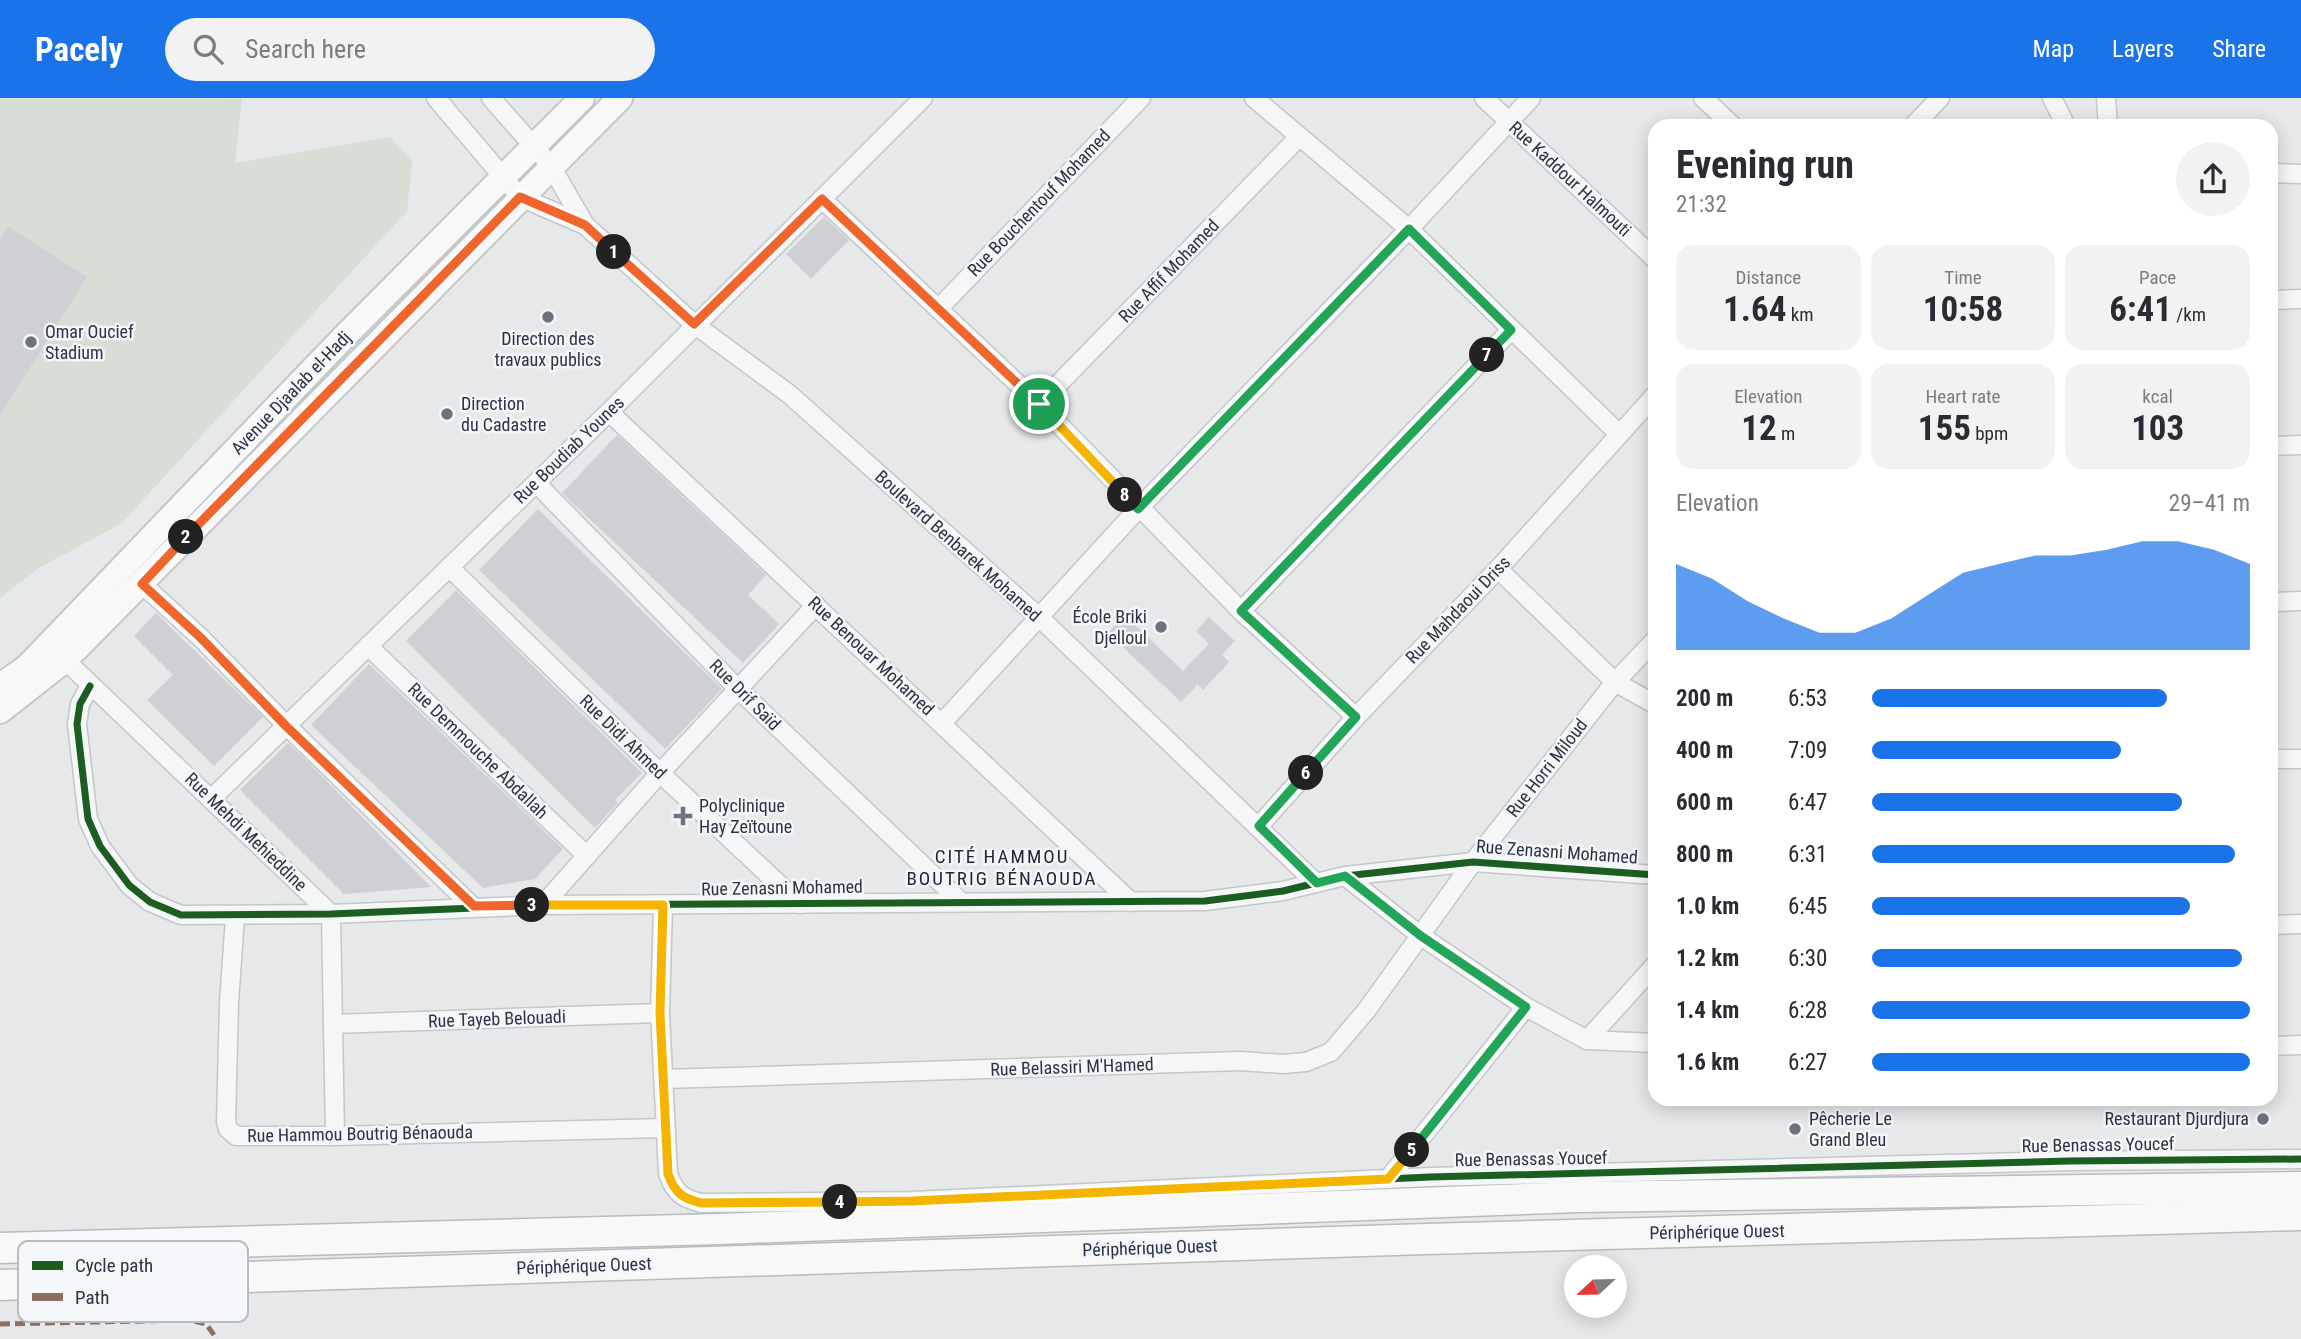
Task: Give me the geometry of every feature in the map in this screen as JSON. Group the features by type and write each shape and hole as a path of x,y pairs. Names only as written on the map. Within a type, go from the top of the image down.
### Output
{"highway":[{"name":"Périphérique Ouest","path":"248,1241 720,1229 1578,1197 2301,1187"},
{"name":"Périphérique Ouest","path":"248,1277 1412,1239 2301,1215"},
{"name":"Périphérique Ouest","path":"0,1248 18,1248"},
{"name":"Périphérique Ouest","path":"0,1285 18,1284"}],"main road":[{"name":"Avenue Djaalab el-Hadj","path":"0,686 27,667 343,338 582,98"},
{"name":"Avenue Djaalab el-Hadj","path":"0,711 65,660 142,584 620,98"}],"street":[{"name":"Boulevard Benbarek Mohamed","path":"436,98 520,197 585,225"},
{"name":"Boulevard Benbarek Mohamed","path":"491,98 551,166 585,225 694,324 789,394 1040,618 1317,883"},
{"name":"Rue Boudiab Younes","path":"212,798 609,412 694,324 923,98"},
{"name":"Rue Bouchentouf Mohamed","path":"938,309 1141,98"},
{"path":"1254,98 1298,138 1409,229 1619,434"},
{"name":"Rue Kaddour Halmouti","path":"1484,98 1648,252"},
{"path":"942,723 1138,509 1409,229 1531,98"},
{"path":"1703,98 1726,119"},
{"path":"1920,119 1940,98"},
{"path":"2052,98 2062,119"},
{"path":"2106,98 2108,119"},
{"name":"Rue Affif Mohamed","path":"1039,404 1298,138"},
{"path":"2278,173 2301,174"},
{"path":"822,199 1039,404 1138,509 1241,611 1356,717"},
{"path":"2278,300 2301,299"},
{"path":"1241,611 1511,330"},
{"name":"Rue Mahdaoui Driss","path":"1259,826 1356,717 1498,569 1648,403"},
{"name":"Rue Benouar Mohamed","path":"609,412 1131,902"},
{"path":"2278,446 2301,445"},
{"name":"Rue Drif Saïd","path":"536,482 738,689 960,901"},
{"name":"Rue Didi Ahmed","path":"449,567 660,773 800,904"},
{"path":"1498,569 1615,682 1648,701"},
{"path":"142,584 201,638 286,726 474,906"},
{"path":"2278,602 2301,601"},
{"path":"543,905 660,773 816,605"},
{"name":"Rue Demmouche Abdallah","path":"368,646 587,856"},
{"name":"Rue Horri Miloud","path":"1421,936 1473,862 1615,682 1648,647"},
{"name":"Rue Mehdi Mehieddine","path":"65,660 331,914"},
{"name":"Rue Zenasni Mohamed","path":"90,686 80,704 77,724 88,819 100,846 129,885 150,902 181,915 235,917 543,905 1205,901 1283,891 1345,876 1473,862 1648,874"},
{"path":"2278,759 2301,759"},
{"path":"1345,876 1421,936 1526,1007 1587,1040 1648,1044"},
{"name":"Rue Benassas Youcef","path":"663,905 660,1013 668,1174 673,1187 682,1198 701,1203 912,1201 1388,1179 2069,1161 2301,1158"},
{"path":"331,914 335,1136"},
{"name":"Rue Hammou Boutrig Bénaouda","path":"235,917 229,1003 226,1122 236,1136 665,1128"},
{"path":"2278,925 2301,924"},
{"name":"Rue Belassiri M'Hamed","path":"664,1079 1241,1060 1283,1064 1306,1062 1331,1052 1366,1012 1421,936"},
{"path":"1587,1040 1648,973"},
{"path":"1388,1179 1526,1007"},
{"name":"Rue Tayeb Belouadi","path":"333,1024 660,1013"},
{"path":"2278,1046 2301,1045"}],"shaded area":[{"path":"0,98 242,98 235,163 390,137 412,161 407,211 122,523 39,568 0,598"}],"building":[{"path":"824,217 849,240 811,279 786,254"},
{"path":"9,227 87,277 0,415 0,240"},
{"path":"617,435 766,575 748,595 779,624 743,663 562,493"},
{"path":"538,509 722,689 665,749 479,570"},
{"path":"456,590 642,773 615,800 618,803 595,828 406,641"},
{"path":"156,613 263,717 214,766 147,700 173,675 134,636"},
{"path":"1125,615 1183,671 1209,644 1196,631 1209,617 1235,641 1222,655 1229,662 1203,690 1198,684 1181,702 1108,633"},
{"path":"369,664 563,849 535,879 483,888 311,725"},
{"path":"288,743 431,887 344,894 240,790"}],"marked path":[{"path":"0,1324 94,1322"},
{"path":"198,1322 206,1324 217,1339"}],"cycle path":[{"path":"90,686 80,704 77,724 88,819 100,846 129,885 150,902 181,915 331,914 543,905 1205,901 1283,891 1345,876 1473,862 1648,874"},
{"path":"663,905 660,1013 668,1174 680,1194 701,1203 912,1201 1430,1177 2069,1161 2301,1159"}],"place":[{"name":"Direction des travaux publics","path":"548,317"},
{"name":"Omar Oucief Stadium","path":"31,342"},
{"name":"Direction du Cadastre","path":"447,414"},
{"name":"École Briki Djelloul","path":"1161,627"},
{"name":"Polyclinique Hay Zeïtoune","path":"683,816"},
{"name":"Restaurant Djurdjura","path":"2263,1119"},
{"name":"Pêcherie Le Grand Bleu","path":"1795,1129"}],"district":[{"name":"CITÉ HAMMOU BOUTRIG BÉNAOUDA","path":"1002,867"}],"route":[{"path":"520,197 585,225 694,324 822,199 1039,404 1138,509 1409,229 1511,330 1241,611 1356,717 1259,826 1317,883 1345,876 1421,936 1526,1007 1388,1179 912,1201 701,1203 682,1198 673,1187 668,1174 665,1128 660,1013 663,905 474,906 286,726 201,638 142,584 520,197"}]}
